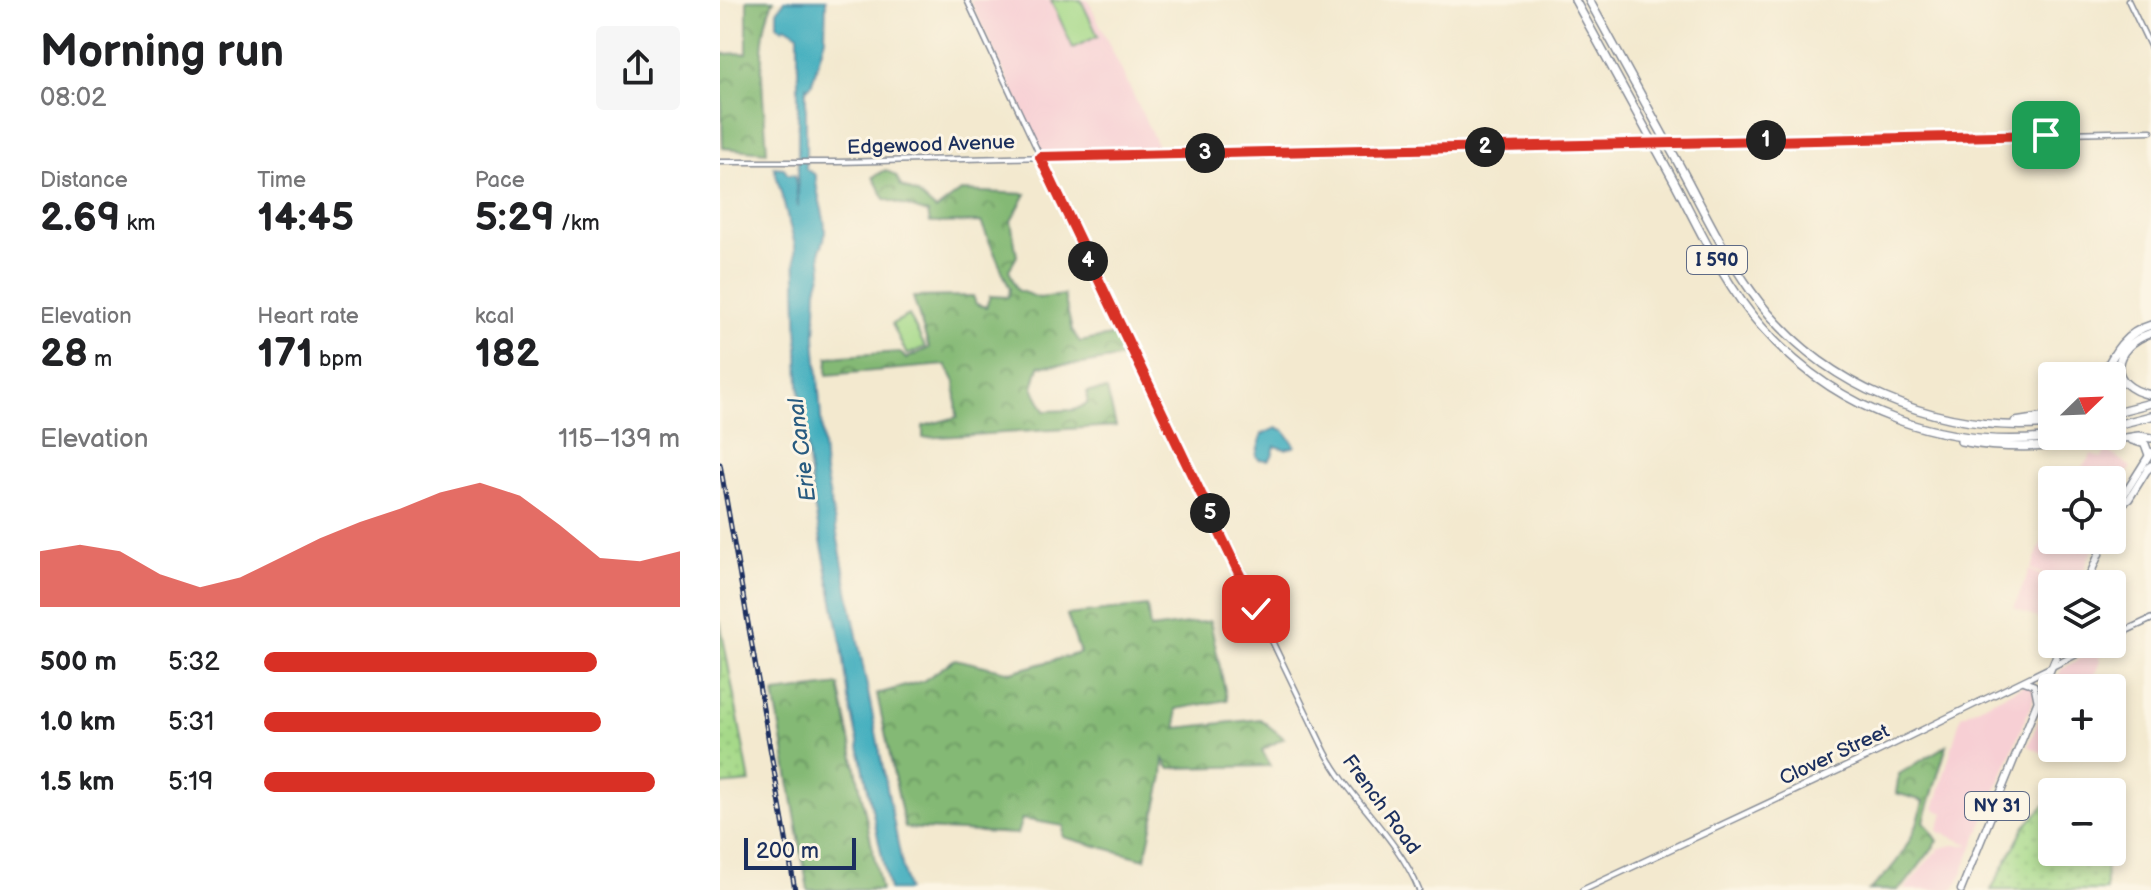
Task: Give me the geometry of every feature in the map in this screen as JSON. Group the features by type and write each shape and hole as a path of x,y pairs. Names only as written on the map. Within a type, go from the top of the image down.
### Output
{"highway":[{"name":"I 590","path":"1575,0 1718,263 1761,326 1787,353 1844,395 1894,420 1944,435 2014,440 2038,438"},
{"name":"I 590","path":"1589,0 1732,263 1773,319 1799,344 1839,375 1918,412 1991,425 2038,424"},
{"path":"2110,362 2122,342 2151,325"},
{"path":"2151,333 2126,346 2120,355 2119,367 2127,385 2151,395"},
{"path":"2126,409 2151,403"},
{"path":"2126,422 2151,416"},
{"path":"1991,425 2038,418"},
{"path":"1944,435 2010,448 2038,448"},
{"path":"2126,439 2151,438"},
{"path":"2126,439 2145,444 2150,461"}],"main road":[{"path":"2126,501 2150,461"},
{"path":"2126,492 2150,461"},
{"path":"2126,631 2151,619"},
{"name":"NY 31","path":"1961,890 2056,658"},
{"name":"Clover Street","path":"1583,890 2069,658"},
{"path":"2020,682 2034,685 2037,705"}],"street":[{"name":"French Road","path":"967,0 1330,761 1400,852 1419,890"},
{"path":"2128,0 2151,48"},
{"name":"Edgewood Avenue","path":"720,162 2151,131"}],"shaded area":[{"path":"970,0 1088,0 1160,151 1041,151"},
{"path":"2107,451 2131,467 2126,476 2126,466 2083,466 2092,454 2101,458"},
{"path":"2038,552 2090,554 2084,570 2038,572 2031,569"},
{"path":"2029,570 2038,574 2038,619 2014,608"},
{"path":"2082,658 2099,658 2095,674 2059,674 2062,668"},
{"path":"2026,684 2032,685 2035,695 1958,883 1953,890 1904,890 1935,852 1939,853 1937,849 1971,845 1937,831 1944,813 1934,809 1961,716"},
{"path":"2038,722 2038,751 2028,746"}],"green space":[{"path":"747,0 774,0 762,53 767,152 723,148 720,54 747,53"},
{"path":"1051,0 1081,0 1098,36 1073,48"},
{"path":"886,170 896,176 901,186 918,194 936,210 961,191 1026,194 1011,221 1017,256 1009,270 1017,290 1039,298 1064,295 1072,331 1080,342 1116,335 1124,357 1082,364 1039,366 1033,388 1045,411 1074,410 1087,404 1087,392 1107,390 1116,426 923,438 923,426 957,417 955,382 946,365 827,375 828,357 900,352 906,359 929,348 913,297 973,296 976,304 986,307 990,296 1008,297 1010,289 981,222 930,223 928,213 885,199 873,177"},
{"path":"909,315 925,347 907,355 892,324"},
{"path":"1147,606 1150,629 1210,621 1227,700 1176,709 1177,728 1260,719 1284,738 1262,750 1270,766 1169,768 1164,759 1145,859 1063,837 1064,826 1022,819 1017,834 905,828 877,694 923,681 955,659 1011,672 1080,653 1067,615"},
{"path":"720,621 750,782 720,785"},
{"path":"839,685 881,890 808,890 774,693"},
{"path":"1947,745 1924,821 1938,841 1906,883 1897,890 1869,890 1888,872 1904,850 1920,813 1923,801 1896,793 1899,774"},
{"path":"2038,813 2038,866 2105,866 2106,890 1991,890 2025,826"}],"water":[{"path":"785,0 826,0 825,38 812,83 808,88 806,86 806,169 816,175 825,232 820,249 822,271 817,289 815,336 825,473 907,890 889,890 849,699 842,646 813,500 799,385 795,245 774,167 784,168 787,174 795,175 798,207 798,34 777,25 777,11"},
{"path":"1277,428 1284,430 1294,447 1285,449 1275,446 1268,460 1259,459 1256,456 1262,434"}],"railway":[{"path":"720,464 795,890"}],"route":[{"path":"1256,609 1040,157 2046,135"}],"water label":[{"name":"Erie Canal","path":"801,450"}]}
